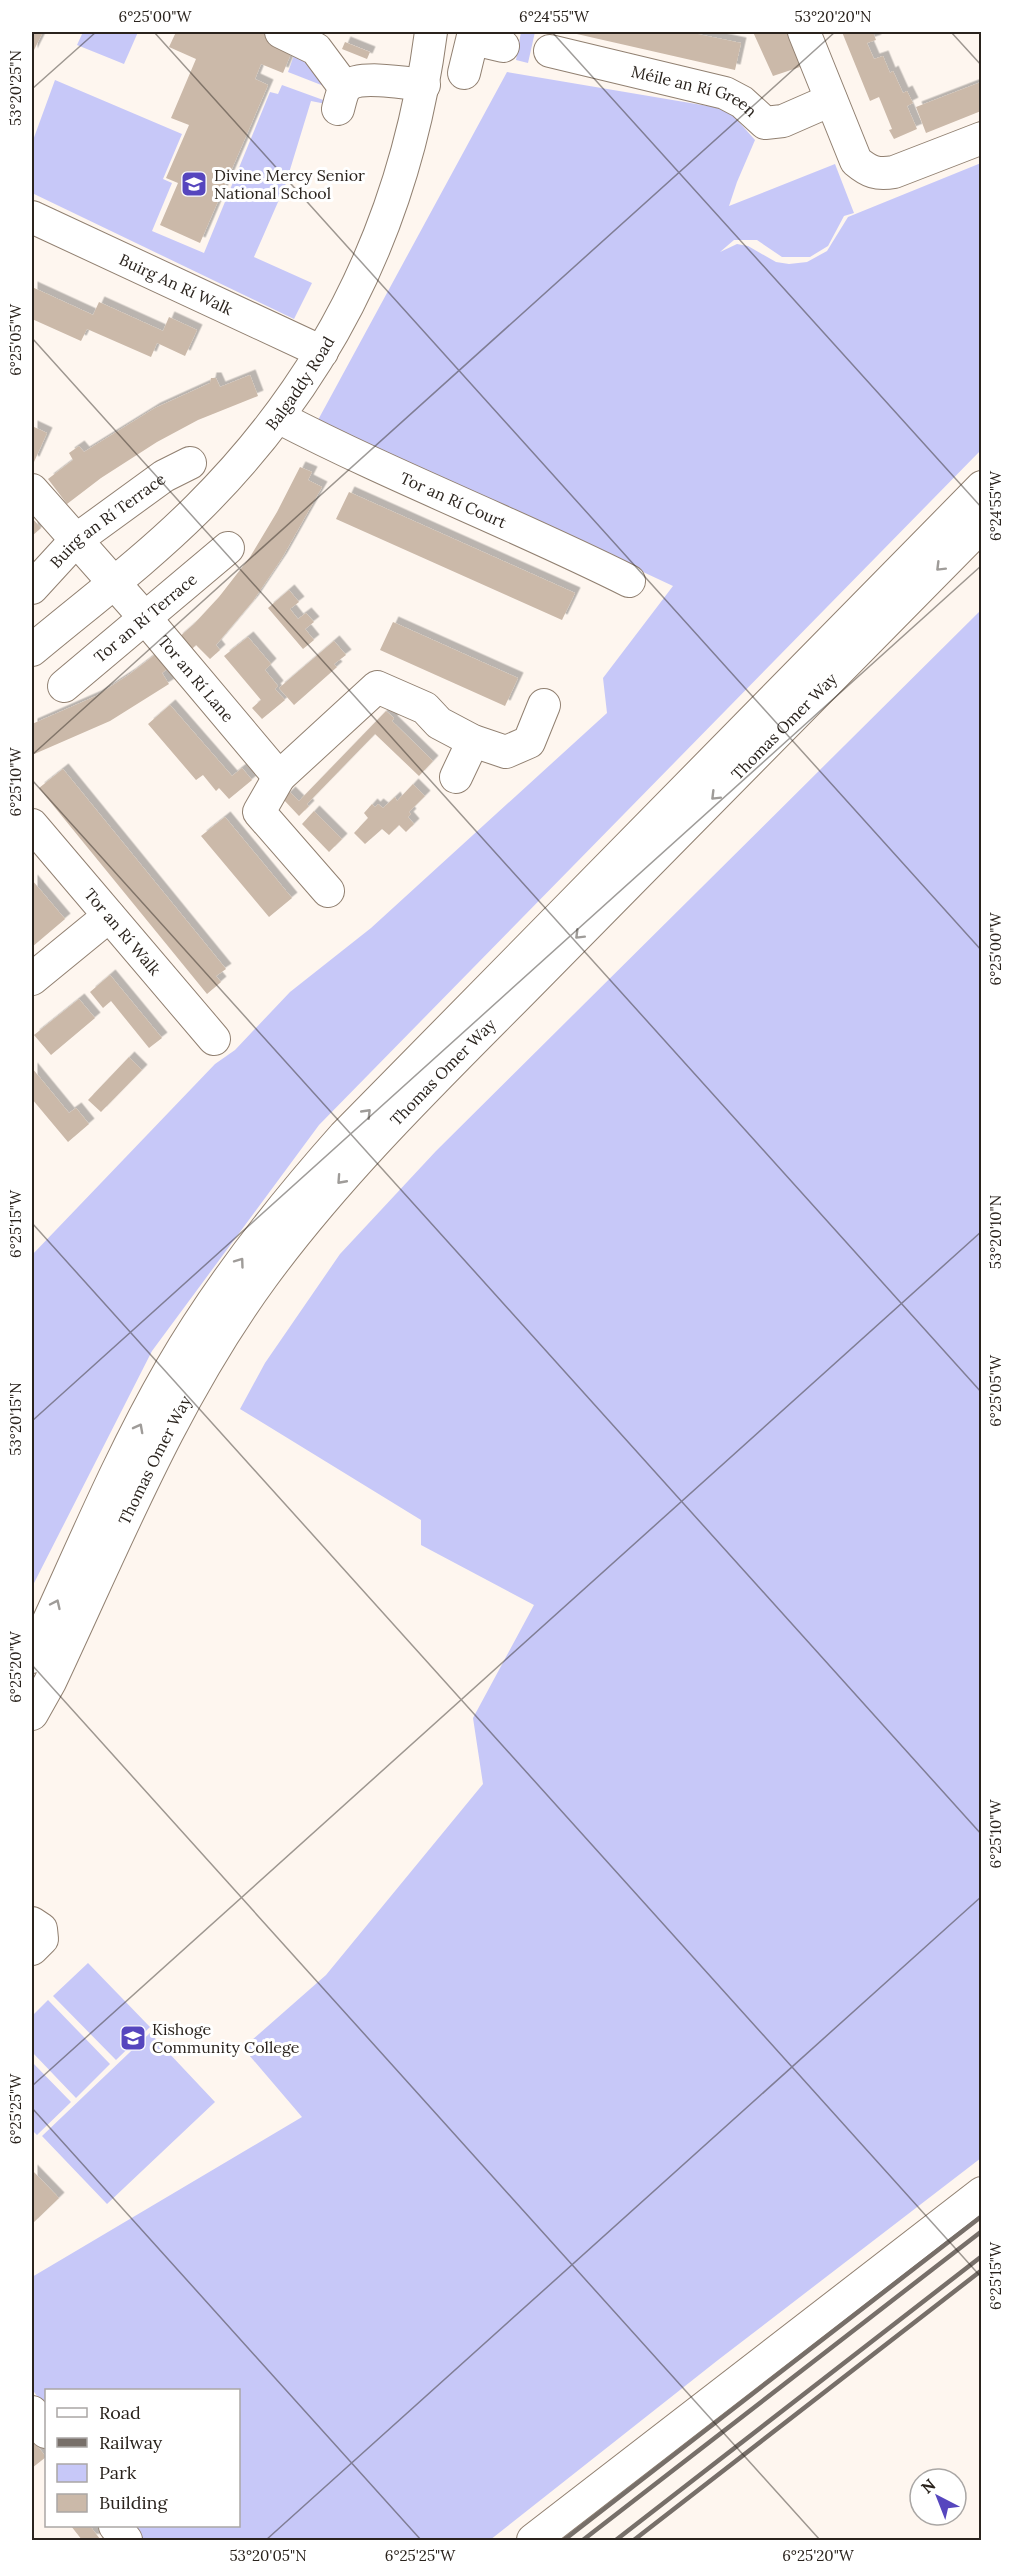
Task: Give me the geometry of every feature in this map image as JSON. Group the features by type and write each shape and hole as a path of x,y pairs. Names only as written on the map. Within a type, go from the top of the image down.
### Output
{"street":[{"path":"281,32 316,49 341,98 350,84 383,80 424,85"},
{"name":"Balgaddy Road","path":"32,650 198,508 248,455 278,417 322,352 356,291 390,208 415,124 424,85 431,32"},
{"path":"804,32 856,160 867,170 881,174 894,172 981,138"},
{"path":"464,73 483,39"},
{"name":"Méile an Rí Green","path":"550,51 725,93 742,102 765,123 783,121 831,100"},
{"name":"Buirg An Rí Walk","path":"32,218 322,352"},
{"name":"Tor an Rí Court","path":"278,417 441,496 629,580"},
{"name":"Buirg an Rí Terrace","path":"32,588 76,540 164,476 190,463"},
{"name":"Thomas Omer Way","path":"32,1658 136,1434 169,1371 203,1315 280,1210 368,1111 981,487"},
{"name":"Tor an Rí Lane","path":"32,490 146,619 279,777"},
{"name":"Thomas Omer Way","path":"32,1714 50,1682 159,1448 193,1384 256,1286 301,1227 364,1155 468,1047 981,525"},
{"name":"Tor an Rí Terrace","path":"64,686 228,548"},
{"path":"328,891 259,812 279,777 377,687 425,708 439,723 473,741 506,752 529,742 544,705"},
{"path":"456,777 473,741"},
{"name":"Tor an Rí Walk","path":"32,825 214,1039"},
{"path":"32,979 109,916"},
{"path":"32,1923 41,1929 42,1934 42,1939 32,1949"},
{"path":"533,2541 981,2193"},
{"path":"32,2412 45,2431"},
{"path":"116,2527 126,2541"}],"green space":[{"path":"83,32 138,32 124,64 77,45"},
{"path":"521,32 535,32 528,63 516,60"},
{"path":"297,47 329,88 288,72"},
{"path":"507,72 714,107 731,113 755,140 729,206 835,164 854,213 844,216 828,246 810,257 782,257 757,240 734,240 720,252 737,244 748,246 776,262 789,264 807,262 827,251 848,217 981,163 981,450 319,1125 152,1351 32,1587 32,1255 215,1064 235,1050 290,992 371,928 607,713 603,678 673,586 318,420"},
{"path":"55,80 182,134 163,179 172,183 152,231 204,253 270,92 278,94 282,85 326,101 326,104 311,101 285,186 254,257 312,283 294,319 32,193 32,143"},
{"path":"981,610 981,2158 718,2360 490,2540 143,2540 133,2527 240,2527 240,2389 45,2389 45,2408 32,2389 32,2277 302,2117 243,2048 326,1975 483,1784 473,1718 534,1605 421,1545 421,1520 240,1409 265,1363 340,1254 436,1151"},
{"path":"88,1963 150,2027 116,2060 53,1996"},
{"path":"48,2000 110,2064 76,2098 32,2052 32,2016"},
{"path":"150,2033 215,2102 107,2204 42,2136"},
{"path":"32,2062 71,2102 37,2135 32,2130"}],"building":[{"path":"32,32 43,32 32,54"},
{"path":"176,32 267,32 295,44 283,73 261,64 255,79 268,85 200,243 160,225 178,183 166,178 189,125 171,118 196,59 169,47"},
{"path":"568,32 688,32 741,43 735,70"},
{"path":"753,32 793,32 809,64 773,76"},
{"path":"842,32 873,32 876,40 867,43 874,59 883,56 890,73 893,71 903,93 907,91 913,103 907,106 917,129 894,139 879,97 870,101"},
{"path":"345,42 370,52 367,59 342,49"},
{"path":"981,82 981,111 926,133 916,107"},
{"path":"32,287 93,315 99,302 163,331 169,317 197,330 185,356 157,343 151,357 87,329 81,341 32,319"},
{"path":"250,375 258,396 198,420 157,442 101,478 67,504 48,479 73,460 69,453 79,446 84,452 155,408 210,383 211,378 216,378 220,387"},
{"path":"32,426 47,433 34,462 32,461"},
{"path":"300,467 312,472 308,480 322,487 282,558 253,601 216,645 220,650 210,659 196,645 189,652 177,639 219,597 250,557"},
{"path":"349,492 575,593 562,620 336,519"},
{"path":"32,518 41,528 32,536"},
{"path":"289,590 299,602 290,609 298,619 306,613 314,622 305,629 314,640 303,649 268,608"},
{"path":"393,622 518,678 505,706 380,650"},
{"path":"248,637 271,664 265,670 278,686 275,689 285,700 262,719 252,708 261,700 224,656"},
{"path":"334,641 346,655 334,664 337,667 294,705 279,688"},
{"path":"156,654 168,668 162,673 169,684 110,721 32,755 32,724 96,696"},
{"path":"170,705 232,776 242,768 252,780 229,799 219,788 216,791 203,775 196,780 148,724"},
{"path":"386,711 394,718 392,721 433,761 419,776 375,734 307,804 309,806 299,816 283,799 290,792 299,801"},
{"path":"63,769 226,969 216,976 221,982 207,994 39,788"},
{"path":"413,784 425,796 409,812 411,814 408,817 414,824 406,832 399,825 389,835 382,829 365,844 354,833 368,818 364,813 372,804 375,807 378,804 383,808 395,797 397,801"},
{"path":"314,811 342,839 329,852 302,824"},
{"path":"225,817 292,898 269,917 201,836"},
{"path":"32,880 65,919 32,947"},
{"path":"110,975 162,1038 149,1048 111,1001 103,1008 90,992"},
{"path":"79,999 95,1018 51,1055 34,1035"},
{"path":"129,1057 142,1070 101,1112 88,1100"},
{"path":"32,1068 69,1113 76,1108 89,1124 68,1142 32,1099"},
{"path":"32,2170 59,2198 32,2224"},
{"path":"32,2439 45,2458 32,2468"},
{"path":"72,2527 91,2527 100,2539 82,2540"}],"railway":[{"path":"564,2540 982,2216"},
{"path":"583,2540 982,2231"},
{"path":"616,2540 982,2256"},
{"path":"634,2540 982,2270"}],"place":[{"name":"Divine Mercy Senior National School","path":"194,184"},
{"name":"Kishoge Community College","path":"133,2038"}]}
